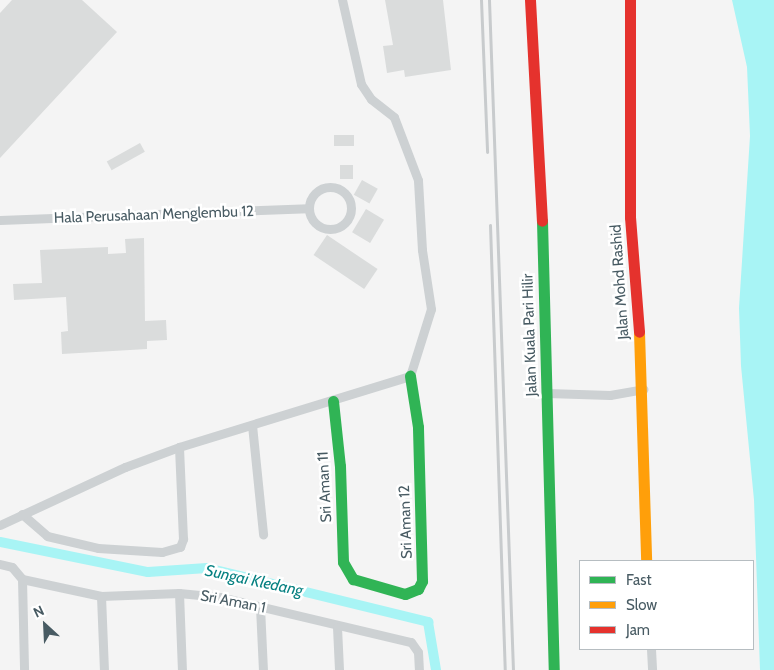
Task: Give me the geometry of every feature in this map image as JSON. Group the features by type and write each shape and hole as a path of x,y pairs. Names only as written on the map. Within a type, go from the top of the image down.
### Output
{"street":[{"path":"0,525 125,467 179,447 410,376 432,310 422,250 418,180 394,117 371,99 361,84 342,0"},
{"name":"Jalan Kuala Pari Hilir","path":"530,0 547,393 554,670"},
{"name":"Jalan Mohd Rashid","path":"630,0 630,216 643,389 646,560"},
{"path":"330,186 345,193 352,208 349,219 341,227 330,230 319,228 311,220 308,208 311,198 319,190 330,186"},
{"name":"Hala Perusahaan Menglembu 12","path":"0,220 308,208"},
{"name":"Sri Aman 12","path":"346,571 353,580 365,585 406,594 418,589 422,581 418,427 410,376"},
{"path":"547,393 610,395 643,389"},
{"name":"Sri Aman 11","path":"333,401 340,466 343,562 346,571"},
{"path":"252,425 263,534"},
{"path":"22,514 47,536 98,548 162,552 180,547 183,539 179,447"},
{"path":"0,564 12,567 22,579 24,670"},
{"name":"Sri Aman 1","path":"22,579 101,596 179,593 220,597 338,627 411,642 418,652 418,670"},
{"path":"179,593 182,670"},
{"path":"101,596 104,670"},
{"path":"260,607 263,670"},
{"path":"338,627 339,670"},
{"path":"651,650 652,670"}],"water":[{"path":"732,0 774,0 774,670 760,670 754,500 741,366 739,308 750,136 747,67"}],"building":[{"path":"12,0 82,0 117,32 0,158 0,13"},
{"path":"385,0 443,0 451,70 405,77 404,70 387,73 383,46 393,45"},
{"path":"334,135 354,135 354,146 334,146"},
{"path":"140,143 145,152 112,170 107,161"},
{"path":"340,165 353,165 353,179 340,179"},
{"path":"362,180 378,189 370,204 354,195"},
{"path":"366,209 384,220 370,243 352,232"},
{"path":"327,235 378,269 364,289 314,255"},
{"path":"144,238 145,321 166,320 167,340 147,341 147,349 62,354 61,332 68,331 66,297 14,300 13,284 42,283 40,250 108,247 108,254 126,253 125,239"}],"waterway":[{"name":"Sungai Kledang","path":"0,542 148,572 207,568 428,622 436,670"}],"railway":[{"path":"481,0 487,152"},
{"path":"489,0 513,670"},
{"path":"490,225 505,670"}],"traffic: fast":[{"path":"542,221 554,670"},
{"path":"333,401 340,466 343,562 353,579 405,594 418,589 422,581 418,427 410,376"}],"traffic: slow":[{"path":"639,332 646,560"}],"traffic: jam":[{"path":"530,0 542,221"},
{"path":"630,0 630,217 639,332"}]}
